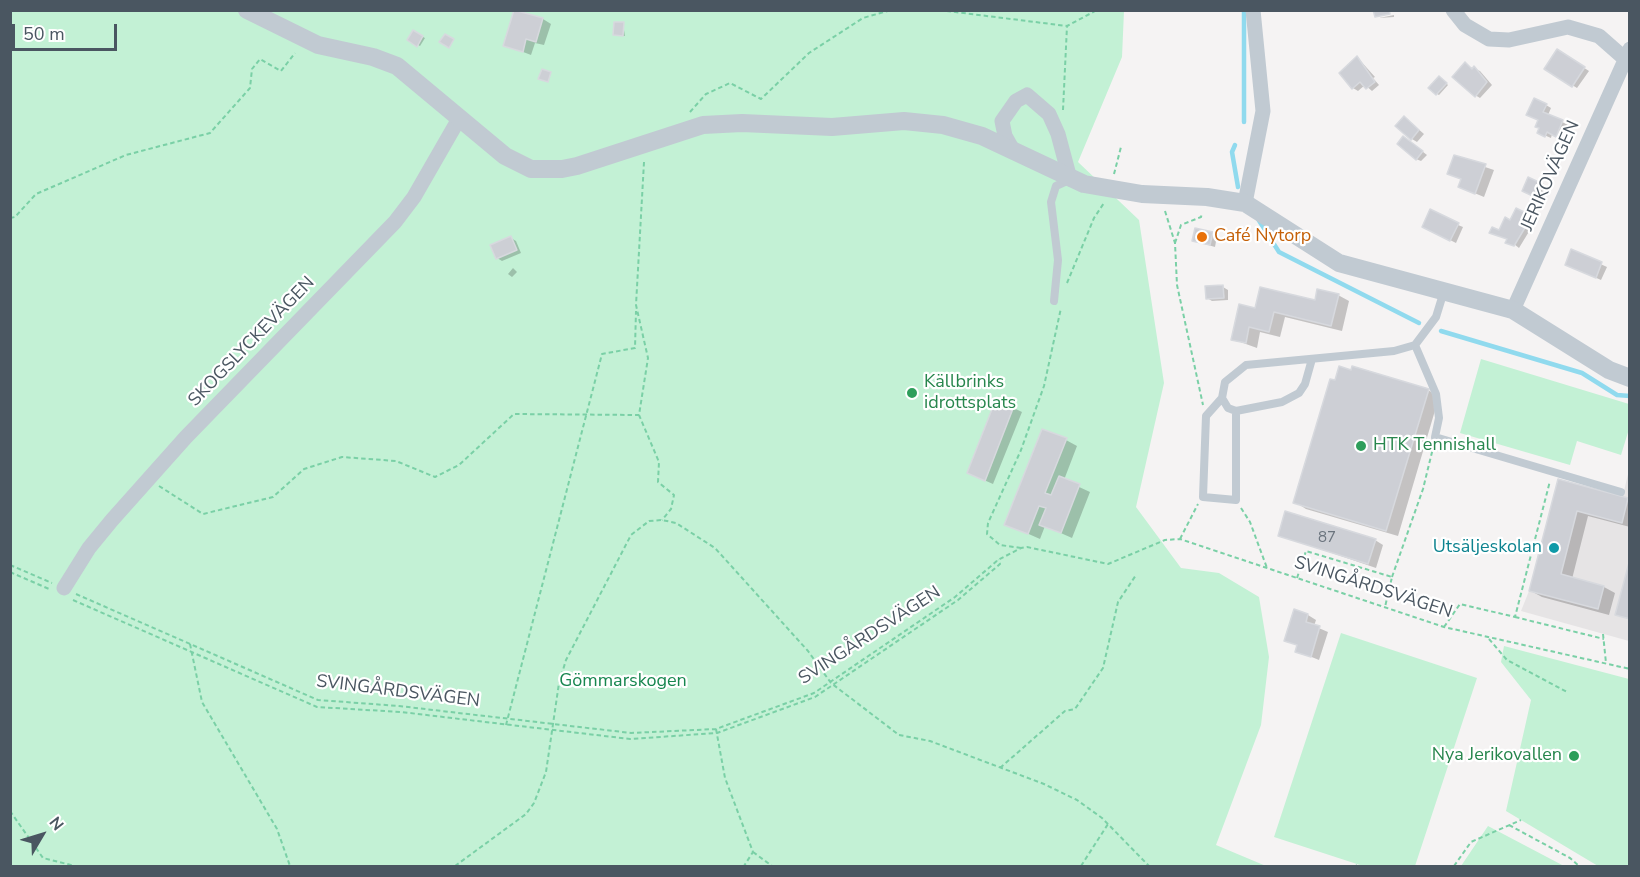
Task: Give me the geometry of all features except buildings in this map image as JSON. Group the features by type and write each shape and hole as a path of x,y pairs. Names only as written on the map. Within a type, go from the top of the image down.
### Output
{"street":[{"path":"247,10 304,39 397,66 514,161 542,170 577,166 703,125 742,123 832,127 904,121 953,128 982,136 1070,179 1114,190 1205,197 1245,203 1339,263 1357,270 1513,310 1609,370 1629,378"},
{"path":"1245,203 1263,111 1253,10"},
{"name":"JERIKOVÄGEN","path":"1453,10 1465,25 1489,39 1509,40 1568,27 1599,36 1627,53 1513,310"},
{"path":"1014,152 1005,136 1002,121 1016,101 1027,95 1049,114 1070,179"},
{"name":"SKOGSLYCKEVÄGEN","path":"62,592 89,548 148,479 395,222 420,188 460,117"}],"lane":[{"path":"1058,302 1058,260 1051,202 1056,186 1070,179"},
{"path":"1236,411 1236,500 1203,497 1206,416 1222,398 1225,382 1246,365 1394,351 1415,345 1436,317 1444,291"},
{"path":"1415,345 1436,394 1439,418 1435,437 1621,492"},
{"path":"1222,398 1228,408 1236,411 1282,402 1299,393 1305,384 1312,359"}],"path":[{"path":"689,113 706,94 730,83 760,99 808,53 863,18 891,10"},
{"path":"939,10 1067,26 1097,10"},
{"path":"1054,126 1064,109 1067,26"},
{"path":"10,218 15,217 36,194 126,155 210,134 250,88 252,69 260,59 281,71 304,39"},
{"path":"506,725 602,354 635,348 645,143"},
{"path":"1067,285 1094,218 1114,190 1116,162 1121,147"},
{"path":"1160,195 1175,243 1177,285 1206,416"},
{"path":"1175,243 1181,225 1202,217 1205,197"},
{"path":"1058,302 1044,386 1021,450 988,523 987,534 1000,545 1108,564 1165,540 1180,539 1203,497"},
{"path":"636,305 648,358 639,415 659,462 658,482 674,495 671,509 662,520"},
{"path":"148,479 203,514 273,497 304,469 342,457 396,461 435,477 459,465 514,414 639,415"},
{"path":"1385,608 1392,577 1423,489 1435,437"},
{"path":"1515,617 1552,472"},
{"path":"1236,500 1250,522 1267,568"},
{"path":"455,867 526,814 534,802 546,772 559,683 566,660 631,535 649,521 662,520 676,523 715,548 808,651 831,683 899,735 930,741 1077,800 1108,824 1149,867"},
{"name":"SVINGÅRDSVÄGEN","path":"1180,539 1444,627 1629,669"},
{"name":"SVINGÅRDSVÄGEN","path":"10,565 62,592 190,644 318,700 399,706 631,733 716,729 814,693 955,597 998,560 1021,548"},
{"path":"1297,578 1306,551 1392,577"},
{"path":"10,572 62,592 191,653 317,707 401,712 630,739 717,733 815,697 835,686 867,660 958,600 1000,564 998,560"},
{"path":"1000,768 1065,711 1075,709 1103,668 1118,602 1136,575"},
{"path":"1444,627 1460,604 1604,639"},
{"path":"1604,634 1606,663"},
{"path":"1489,639 1507,660 1568,692"},
{"path":"190,644 202,702 277,830 290,867"},
{"path":"716,729 725,778 753,852 772,867"},
{"path":"10,811 43,858 75,867"},
{"path":"1454,867 1471,842 1521,820"},
{"path":"1081,867 1108,824"},
{"path":"1509,825 1570,858 1579,867"},
{"path":"744,867 753,852"}],"shaded area":[{"path":"1629,470 1629,641 1521,611 1529,591 1558,479 1623,495"}],"green space":[{"name":"Gömmarskogen","path":"10,11 1124,11 1122,57 1078,162 1139,220 1164,383 1136,507 1181,568 1219,573 1259,597 1269,657 1261,725 1216,845 1266,866 11,866"},
{"path":"1481,359 1629,404 1629,429 1621,455 1577,441 1570,465 1460,433"},
{"path":"1341,633 1477,678 1415,866 1363,866 1274,837"},
{"name":"Nya Jerikovallen","path":"1504,646 1629,679 1629,866 1598,866 1506,811 1531,700 1501,662"},
{"path":"1488,826 1564,866 1461,866"}],"waterway":[{"path":"1244,10 1244,122"},
{"path":"1235,145 1232,152 1238,187"},
{"path":"1258,219 1279,252 1419,323"},
{"path":"1441,331 1582,373 1617,395 1630,396"}],"place":[{"name":"Café Nytorp","path":"1202,237"},
{"name":"Källbrinks idrottsplats","path":"912,393"},
{"name":"HTK Tennishall","path":"1361,446"},
{"name":"Utsäljeskolan","path":"1554,548"},
{"name":"Nya Jerikovallen","path":"1574,756"}]}
